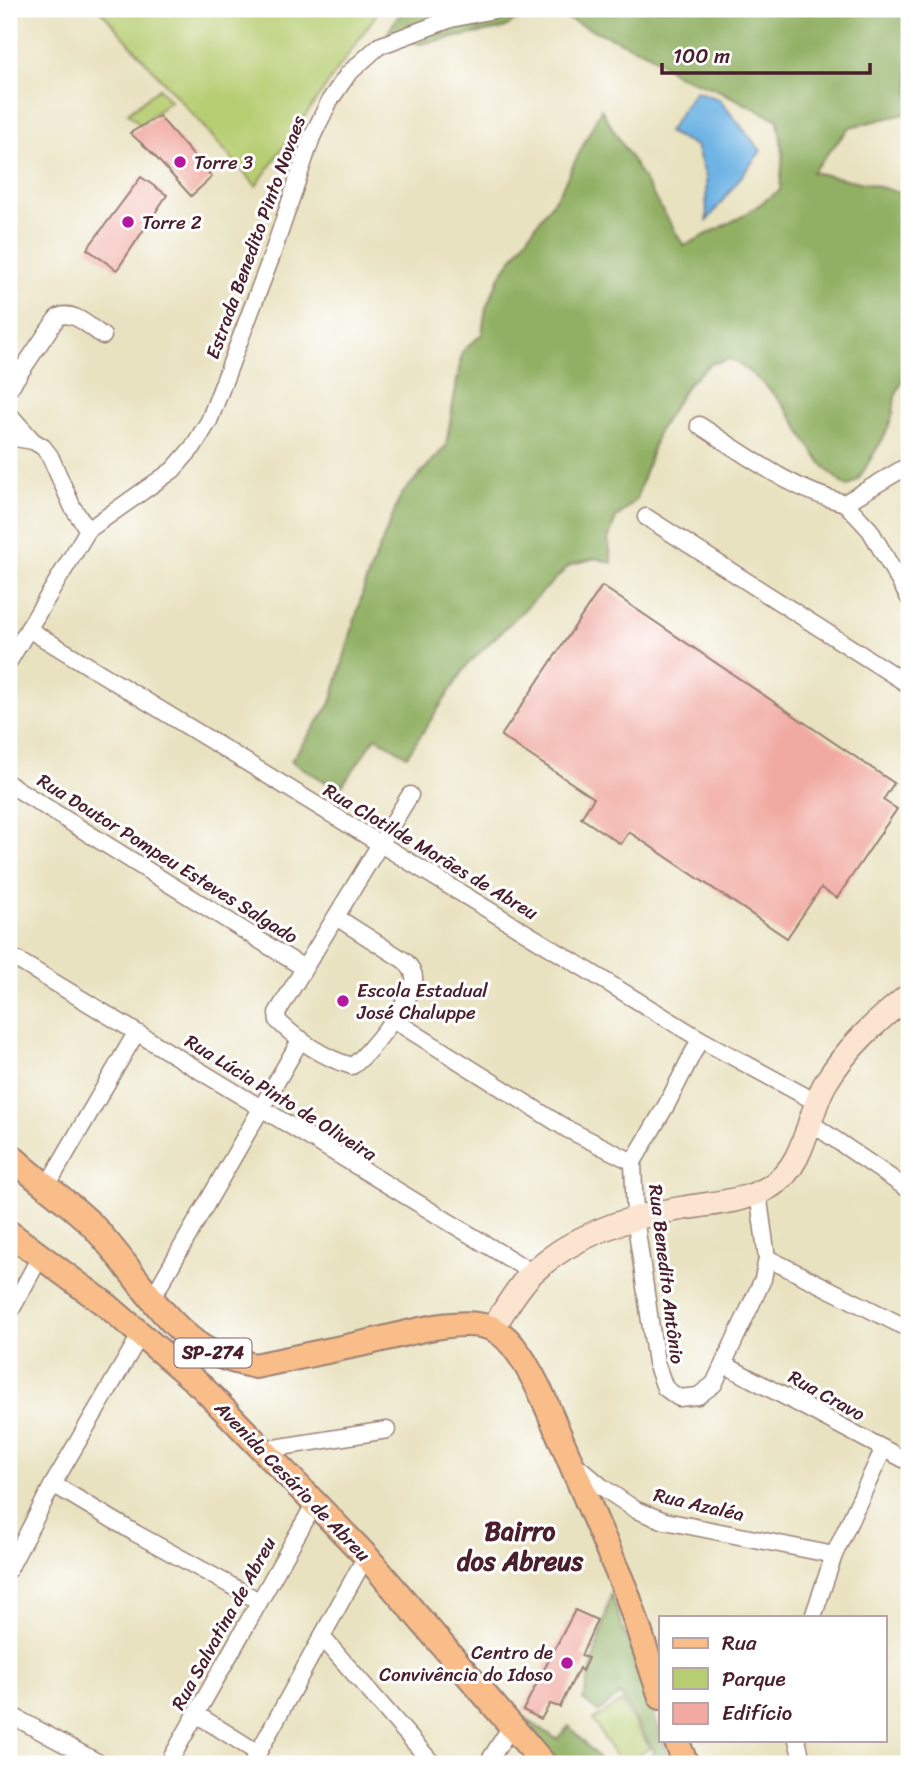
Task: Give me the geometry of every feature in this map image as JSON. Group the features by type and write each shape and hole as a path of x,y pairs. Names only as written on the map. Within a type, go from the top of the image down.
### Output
{"main road":[{"name":"SP-274","path":"9,1154 111,1245 195,1343 213,1353 255,1366 439,1327 471,1324 493,1328"},
{"name":"Avenida Cesário de Abreu","path":"9,1233 141,1334 204,1390 366,1556 544,1764"},
{"path":"493,1328 529,1367 627,1594 659,1691"},
{"path":"204,1390 205,1378 215,1370 255,1366"},
{"path":"677,1742 685,1764"}],"street":[{"name":"Estrada Benedito Pinto Novaes","path":"88,530 173,470 193,447 209,421 271,258 312,137 330,100 348,74 379,46 451,19 498,9"},
{"path":"9,389 62,314 69,314 103,336"},
{"path":"9,414 50,456 73,508 88,530 9,661"},
{"path":"699,425 785,480 824,498 845,503 870,530 909,598"},
{"path":"9,437 33,441"},
{"path":"845,503 909,465"},
{"path":"646,517 909,685"},
{"name":"Rua Clotilde Morães de Abreu","path":"28,629 700,1039 814,1113 909,1190"},
{"name":"Rua Doutor Pompeu Esteves Salgado","path":"9,784 304,968"},
{"path":"336,917 388,949 413,970 414,982 392,1019 361,1060 352,1066 341,1063 300,1039 278,1021 277,1013 410,795"},
{"name":"Rua Lúcia Pinto de Oliveira","path":"9,955 533,1273"},
{"path":"493,1328 511,1299 533,1273 557,1254 591,1235 635,1217 736,1199 773,1186 787,1172 799,1153 814,1113 843,1057 863,1034 909,995"},
{"path":"392,1019 567,1129 633,1162"},
{"path":"47,1186 136,1032"},
{"path":"153,1297 300,1039"},
{"name":"Rua Benedito Antônio","path":"700,1039 667,1104 633,1162 635,1217 656,1363 664,1388 671,1395 687,1398 706,1392 725,1365"},
{"path":"725,1365 763,1279 767,1258 758,1193"},
{"path":"9,1314 41,1255"},
{"path":"767,1258 909,1329"},
{"path":"9,1569 53,1484 141,1334"},
{"name":"Rua Cravo","path":"725,1365 909,1462"},
{"path":"262,1450 387,1430"},
{"path":"813,1616 834,1555 883,1450"},
{"name":"Rua Azaléa","path":"570,1460 636,1510 665,1521 834,1555"},
{"path":"53,1484 123,1527 259,1601"},
{"name":"Rua Salvatina de Abreu","path":"168,1764 315,1503"},
{"path":"196,1714 255,1758 366,1556"},
{"path":"321,1637 433,1764"},
{"path":"9,1714 101,1764"},
{"path":"487,1764 512,1725"},
{"path":"798,1742 803,1764"}],"green space":[{"path":"99,9 380,9 256,186"},
{"path":"406,9 909,9 909,113 850,127 812,172 874,185 909,196 909,367 895,396 893,414 885,435 858,480 847,487 823,464 787,410 765,385 730,359 710,364 688,384 658,432 636,500 616,518 608,540 612,563 596,558 570,565 468,664 407,756 376,737 339,790 291,761 331,703 366,581 401,495 446,446 462,352 482,334 486,308 500,276 561,190 601,109 684,246 743,216 780,190 783,154 778,120 718,90 677,75 649,54 565,18 528,13 502,29 419,44 387,34"},
{"path":"159,88 170,101 140,125 128,113"},
{"path":"611,1594 659,1728 659,1742 664,1742 672,1764 636,1764 655,1753 620,1694 598,1712 583,1700"},
{"path":"621,1702 650,1748 623,1764 620,1764 593,1720"},
{"path":"524,1718 557,1739 569,1726 604,1764 560,1764"}],"water":[{"path":"695,91 719,99 761,151 707,221 706,178 696,146 668,132"}],"building":[{"name":"Torre 3","path":"159,116 212,177 191,196 130,133"},
{"name":"Torre 2","path":"141,177 167,195 117,270 87,249"},
{"path":"602,586 894,783 883,800 897,809 837,898 821,888 787,938 629,832 621,844 581,818 594,798 501,736"},
{"name":"Centro de Convivência do Idoso","path":"575,1610 597,1620 581,1656 588,1658 582,1671 579,1668 560,1707 550,1704 541,1719 523,1710"}],"place":[{"name":"Torre 3","path":"180,162"},
{"name":"Torre 2","path":"128,222"},
{"name":"Escola Estadual José Chaluppe","path":"343,1001"},
{"name":"Centro de Convivência do Idoso","path":"567,1663"}],"district":[{"name":"Bairro dos Abreus","path":"520,1546"}]}
